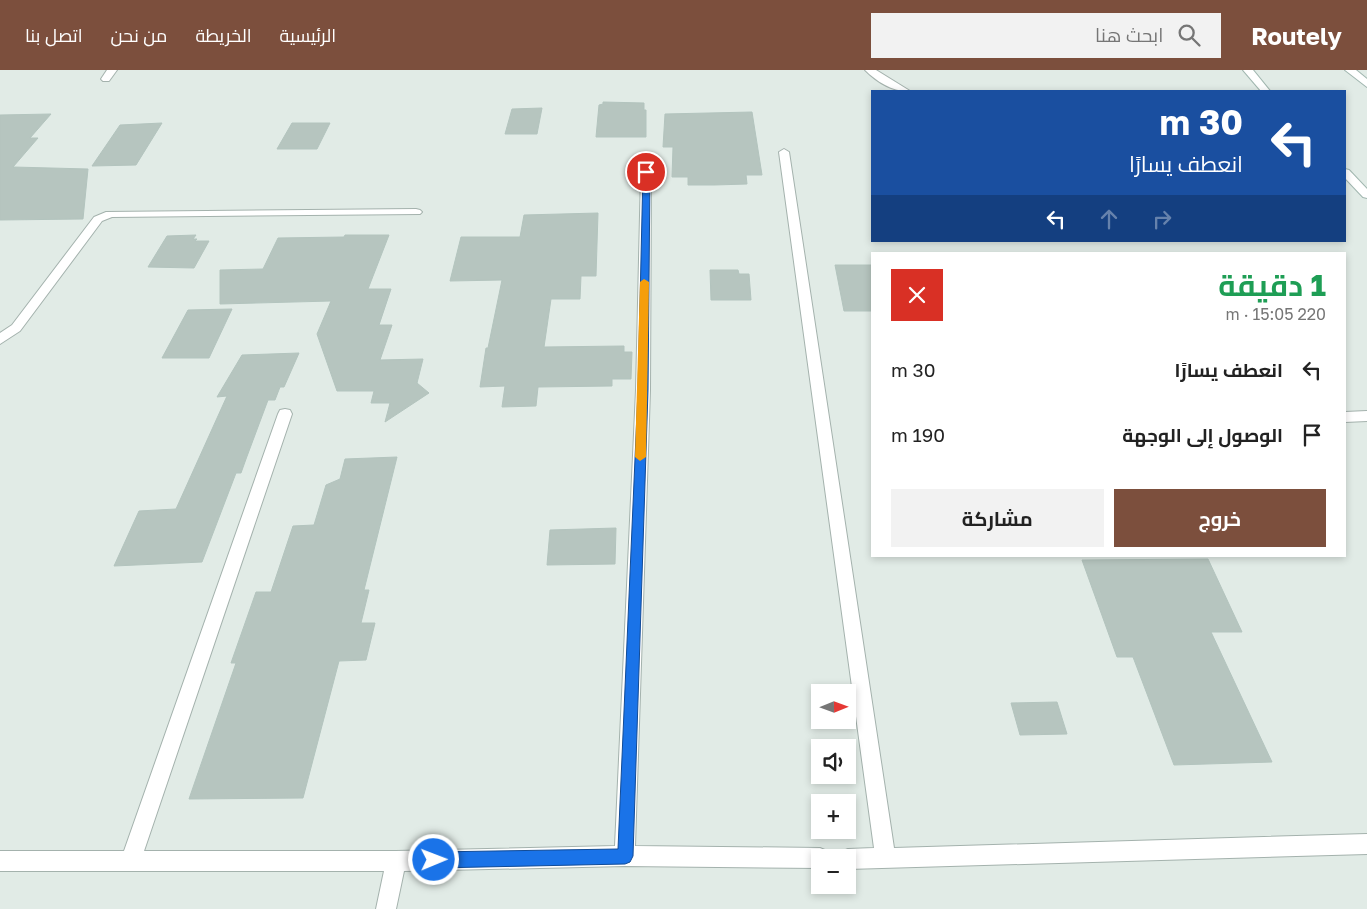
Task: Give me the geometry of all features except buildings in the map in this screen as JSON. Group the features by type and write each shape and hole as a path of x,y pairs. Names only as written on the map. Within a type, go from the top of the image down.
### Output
{"street":[{"path":"106,79 112,70"},
{"path":"870,70 890,84 903,90"},
{"path":"1248,70 1265,90"},
{"path":"1350,70 1367,84"},
{"path":"784,152 886,859"},
{"path":"625,856 643,390 646,172"},
{"path":"1346,173 1367,195"},
{"path":"0,340 16,328 98,219 110,214 416,212"},
{"path":"131,860 285,414"},
{"path":"1346,417 1367,416"},
{"path":"856,859 1367,844"},
{"path":"0,861 396,861 625,856 811,858"},
{"path":"386,909 396,861"}],"slow traffic":[{"path":"640,457 644,282"}],"route":[{"path":"434,860 625,856 643,390 646,172"}]}
